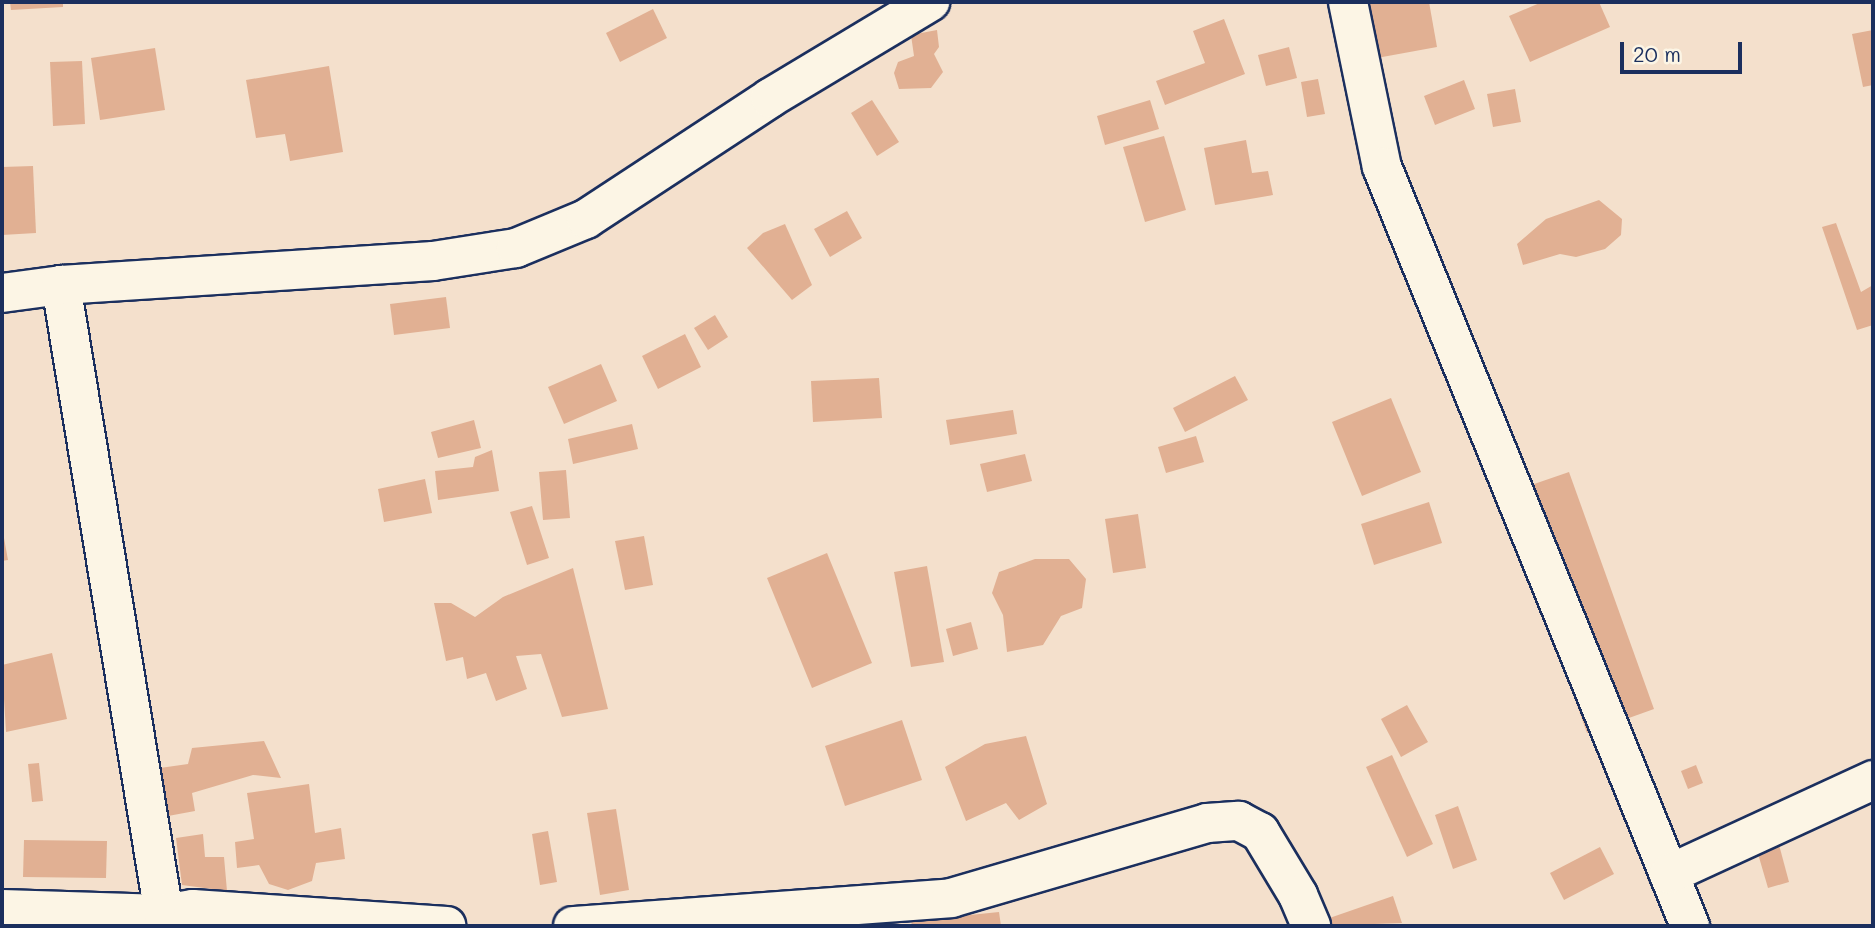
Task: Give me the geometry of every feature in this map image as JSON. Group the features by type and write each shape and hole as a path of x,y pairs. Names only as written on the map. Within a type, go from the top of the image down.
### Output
{"street":[{"path":"2,293 61,285 433,261 516,247 586,219 770,98 930,2"},
{"path":"1348,2 1382,167 1690,926"},
{"path":"61,285 164,914"},
{"path":"1669,874 1873,780"},
{"path":"573,926 951,898 1195,826 1239,821 1260,832 1298,895 1311,926"},
{"path":"2,909 164,914 193,909 446,926"}],"building":[{"path":"10,2 63,2 63,7 11,10"},
{"path":"1345,2 1429,2 1437,47 1355,62"},
{"path":"1542,2 1599,2 1610,27 1530,62 1509,16"},
{"path":"653,9 667,38 620,62 606,33"},
{"path":"1224,19 1245,74 1165,105 1156,81 1205,63 1193,31"},
{"path":"937,30 939,47 934,54 943,72 931,88 899,89 894,73 898,62 914,56 911,35"},
{"path":"1873,30 1873,85 1863,87 1852,34"},
{"path":"1289,47 1297,78 1266,86 1258,55"},
{"path":"155,48 165,110 100,120 91,58"},
{"path":"82,61 85,124 53,126 50,62"},
{"path":"329,66 343,152 290,161 285,134 256,138 246,80"},
{"path":"1318,79 1325,114 1307,117 1301,82"},
{"path":"1464,80 1475,109 1435,125 1424,96"},
{"path":"1515,89 1521,122 1493,127 1487,94"},
{"path":"872,100 899,142 877,156 851,113"},
{"path":"1150,100 1159,129 1105,145 1097,116"},
{"path":"1164,136 1186,210 1145,222 1123,147"},
{"path":"1246,140 1252,173 1268,171 1273,195 1215,205 1204,148"},
{"path":"33,166 36,233 2,235 2,167"},
{"path":"1599,200 1622,219 1621,235 1605,249 1576,257 1560,254 1523,265 1517,244 1546,219"},
{"path":"847,211 862,238 830,257 814,229"},
{"path":"1836,223 1861,292 1873,285 1873,325 1857,330 1822,227"},
{"path":"785,224 812,285 792,300 747,248 763,233"},
{"path":"446,297 450,328 394,335 390,304"},
{"path":"715,315 728,337 708,350 694,328"},
{"path":"685,334 701,367 658,389 642,356"},
{"path":"601,364 617,401 564,424 548,387"},
{"path":"1235,376 1248,400 1185,432 1173,408"},
{"path":"879,378 882,418 813,422 811,381"},
{"path":"1391,398 1421,472 1362,496 1332,422"},
{"path":"1013,410 1017,434 950,445 946,420"},
{"path":"474,420 481,448 438,458 431,432"},
{"path":"632,424 638,449 573,464 568,439"},
{"path":"1196,436 1204,462 1166,473 1158,447"},
{"path":"492,450 499,491 438,500 435,471 473,467 475,457"},
{"path":"1025,454 1032,481 987,492 980,464"},
{"path":"566,470 570,518 543,520 539,472"},
{"path":"1569,472 1654,709 1587,733 1502,495"},
{"path":"425,479 432,513 384,522 378,489"},
{"path":"1429,502 1442,543 1374,565 1361,524"},
{"path":"532,506 549,558 527,565 510,512"},
{"path":"1138,514 1146,568 1113,573 1105,519"},
{"path":"2,527 8,560 2,561"},
{"path":"644,536 653,585 625,590 615,541"},
{"path":"827,553 872,663 812,688 767,578"},
{"path":"1035,559 1069,559 1086,579 1082,608 1061,616 1043,645 1007,652 1003,615 992,593 999,572"},
{"path":"927,566 944,662 911,667 894,572"},
{"path":"573,568 608,709 562,717 541,654 516,656 527,689 496,701 486,673 467,679 463,657 446,661 434,603 451,603 475,617 503,597"},
{"path":"971,622 978,649 953,656 946,629"},
{"path":"52,653 67,719 6,732 2,665"},
{"path":"1407,705 1428,742 1401,757 1381,719"},
{"path":"902,720 922,780 845,806 825,746"},
{"path":"1026,736 1047,804 1019,820 1006,803 966,821 945,767 985,744"},
{"path":"264,741 281,778 253,775 192,793 195,811 168,816 160,768 188,764 192,748"},
{"path":"1392,755 1433,844 1407,857 1366,767"},
{"path":"39,763 43,801 32,802 28,764"},
{"path":"1696,765 1703,783 1688,789 1681,771"},
{"path":"309,784 315,833 341,828 345,859 316,863 312,881 288,890 269,884 259,865 237,868 235,842 254,839 247,793"},
{"path":"1458,806 1477,860 1453,869 1435,815"},
{"path":"616,809 629,890 600,895 587,813"},
{"path":"548,831 557,882 540,885 532,834"},
{"path":"203,834 205,857 224,857 227,891 182,885 176,838"},
{"path":"24,840 107,841 106,878 23,877"},
{"path":"1778,841 1789,882 1768,888 1756,847"},
{"path":"1600,847 1614,874 1564,900 1550,873"},
{"path":"1393,896 1402,923 1320,926 1318,922"},
{"path":"999,912 1001,926 912,926 911,921"}]}
